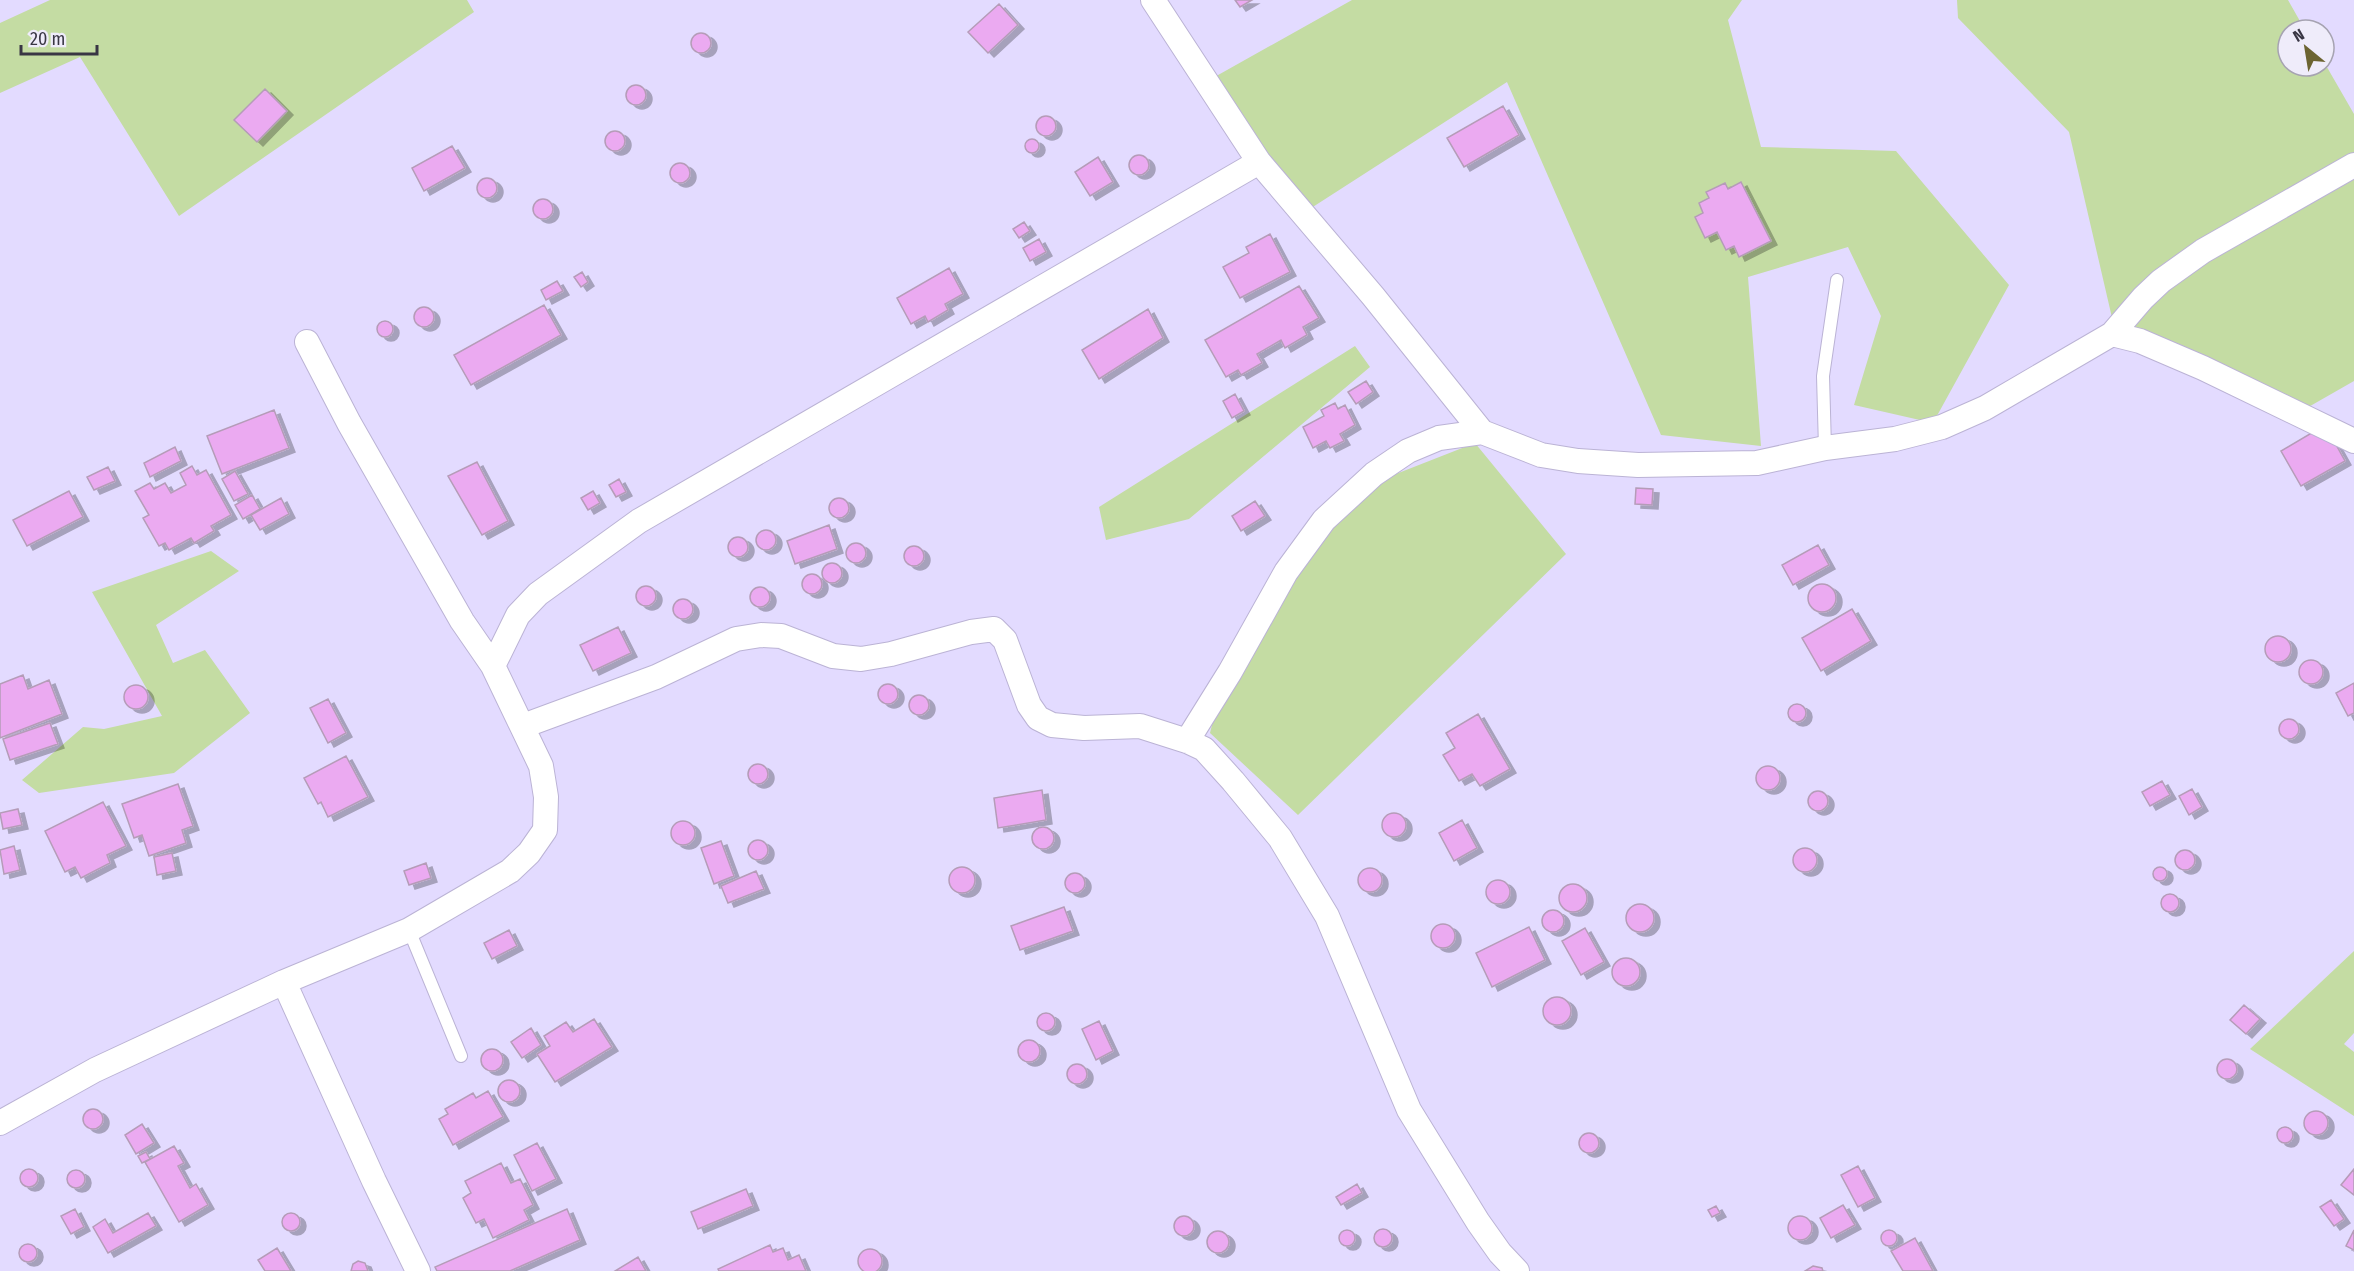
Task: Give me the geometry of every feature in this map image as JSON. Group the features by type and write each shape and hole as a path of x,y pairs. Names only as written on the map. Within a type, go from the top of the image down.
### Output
{"street":[{"path":"1153,0 1259,162 1373,296 1482,432"},
{"path":"493,666 518,615 538,594 639,521 1259,162"},
{"path":"1187,741 1230,672 1286,572 1324,520 1374,474 1408,451 1439,438 1482,432 1541,454 1578,461 1638,465 1757,462 1826,448 1895,440 1942,427 1985,408 2112,334 2161,281 2203,251 2354,165"},
{"path":"2112,334 2140,341 2194,364 2354,441"},
{"path":"0,1123 95,1070 284,982 409,930 510,871 529,853 545,830 546,797 541,766 523,726 493,666 462,621 349,423 307,342"},
{"path":"523,726 656,676 736,639 761,635 781,636 833,656 861,659 891,654 971,632 994,629 1005,640 1029,705 1038,718 1052,725 1084,728 1140,726 1204,749 1280,837 1326,916 1409,1110 1478,1222 1517,1271"},
{"path":"284,982 374,1181 418,1271"}],"lane":[{"path":"1826,448 1823,376 1837,280"},
{"path":"409,930 461,1056"}],"green space":[{"path":"50,0 467,0 474,12 179,216 80,57 0,93 0,23"},
{"path":"1352,0 1742,0 1728,20 1761,147 1896,151 2009,285 1933,423 1854,405 1881,316 1848,247 1748,277 1761,446 1661,435 1507,82 1305,212 1211,79"},
{"path":"1957,0 2288,0 2298,18 2276,18 2276,78 2333,78 2354,114 2354,381 2305,409 2113,322 2069,132 1958,18"},
{"path":"1355,346 1370,367 1189,519 1106,540 1099,507"},
{"path":"1475,443 1566,554 1298,815 1210,733 1232,645 1350,492"},
{"path":"211,551 239,571 156,625 173,663 205,650 250,713 174,773 39,793 22,780 83,727 104,729 162,716 92,592"},
{"path":"2354,951 2354,1033 2344,1044 2354,1052 2354,1116 2250,1049"}],"building":[{"path":"1235,0 1252,0 1240,7"},
{"path":"999,4 1018,25 988,53 968,32"},
{"path":"701,33 708,36 711,43 708,50 701,53 694,50 691,43 694,36"},
{"path":"636,85 643,88 646,95 643,102 636,105 629,102 626,95 629,88"},
{"path":"265,89 287,111 257,142 234,120"},
{"path":"1503,106 1519,135 1464,167 1447,138"},
{"path":"1046,116 1053,119 1056,126 1053,133 1046,136 1039,133 1036,126 1039,119"},
{"path":"615,131 622,134 625,141 622,148 615,151 608,148 605,141 608,134"},
{"path":"1029,139 1035,139 1039,146 1035,153 1029,153 1025,149 1025,143"},
{"path":"452,146 465,168 424,191 412,168"},
{"path":"1139,155 1146,158 1149,165 1146,172 1139,175 1132,172 1129,165 1132,158"},
{"path":"1098,157 1113,182 1090,196 1075,172"},
{"path":"680,163 687,166 690,173 687,180 680,183 673,180 670,173 673,166"},
{"path":"487,178 494,181 497,188 494,195 487,198 480,195 477,188 480,181"},
{"path":"1741,182 1771,241 1739,257 1734,246 1726,250 1717,232 1705,238 1695,217 1703,213 1699,203 1709,198 1706,192 1725,183 1728,189"},
{"path":"543,199 550,202 553,209 550,216 543,219 536,216 533,209 536,202"},
{"path":"1024,222 1030,231 1019,238 1013,229"},
{"path":"1270,234 1290,272 1240,298 1223,267 1249,253 1246,247"},
{"path":"1039,239 1046,252 1030,261 1023,248"},
{"path":"949,268 963,294 945,304 948,310 928,322 925,316 911,324 897,298"},
{"path":"582,272 588,282 581,287 574,277"},
{"path":"557,281 563,291 546,300 541,290"},
{"path":"1299,286 1319,318 1303,327 1307,335 1285,348 1281,340 1257,354 1262,363 1241,375 1238,370 1226,377 1205,340"},
{"path":"544,305 561,335 471,385 454,355"},
{"path":"424,307 431,310 434,317 431,324 424,327 417,324 414,317 417,310"},
{"path":"1148,309 1163,338 1099,379 1082,350"},
{"path":"382,321 388,321 393,329 391,335 382,337 377,332 377,326"},
{"path":"1366,381 1373,392 1356,404 1348,392"},
{"path":"1235,394 1244,411 1232,418 1223,401"},
{"path":"1335,403 1338,409 1345,405 1355,425 1340,434 1344,441 1330,448 1326,441 1313,448 1303,427 1324,416 1321,410"},
{"path":"274,410 289,448 222,474 207,436"},
{"path":"2325,425 2345,461 2301,486 2281,451"},
{"path":"175,447 181,461 150,477 144,463"},
{"path":"477,462 508,521 482,535 448,476"},
{"path":"192,466 197,475 206,470 231,515 211,526 214,531 194,543 191,538 169,550 165,543 159,546 143,518 149,515 135,491 150,483 154,489 165,483 171,493 186,485 180,473"},
{"path":"108,467 115,481 94,490 87,477"},
{"path":"235,471 248,494 234,501 222,479"},
{"path":"619,479 626,492 616,497 609,485"},
{"path":"1636,488 1653,489 1652,505 1635,504"},
{"path":"69,491 83,517 27,546 13,520"},
{"path":"593,491 600,503 588,510 581,498"},
{"path":"252,495 260,509 243,519 235,505"},
{"path":"281,498 289,514 260,530 251,515"},
{"path":"839,498 846,501 849,508 846,515 839,518 832,515 829,508 832,501"},
{"path":"1255,501 1265,516 1241,531 1232,516"},
{"path":"829,525 837,549 795,564 787,541"},
{"path":"766,530 773,533 776,540 773,547 766,550 759,547 756,540 759,533"},
{"path":"738,537 745,540 748,547 745,554 738,557 731,554 728,547 731,540"},
{"path":"856,543 863,546 866,553 863,560 856,563 849,560 846,553 849,546"},
{"path":"1818,545 1829,565 1793,585 1782,565"},
{"path":"914,546 921,549 924,556 921,563 914,566 907,563 904,556 907,549"},
{"path":"832,563 839,566 842,573 839,580 832,583 825,580 822,573 825,566"},
{"path":"812,574 819,577 822,584 819,591 812,594 805,591 802,584 805,577"},
{"path":"1822,584 1832,588 1836,598 1832,608 1822,612 1812,608 1808,598 1812,588"},
{"path":"646,586 653,589 656,596 653,603 646,606 639,603 636,596 639,589"},
{"path":"760,587 767,590 770,597 767,604 760,607 753,604 750,597 753,590"},
{"path":"683,599 690,602 693,609 690,616 683,619 676,616 673,609 676,602"},
{"path":"1852,609 1871,641 1821,671 1802,638"},
{"path":"618,627 631,653 593,671 580,645"},
{"path":"2278,636 2287,640 2291,649 2287,658 2278,662 2269,658 2265,649 2269,640"},
{"path":"2311,660 2316,661 2322,667 2322,677 2316,683 2311,684 2306,683 2300,677 2299,672 2300,667 2306,661"},
{"path":"23,675 28,689 49,680 62,714 0,738 0,684"},
{"path":"2354,683 2354,713 2348,716 2336,693"},
{"path":"888,684 895,687 898,694 895,701 888,704 881,701 878,694 881,687"},
{"path":"136,685 145,688 148,697 145,706 136,709 127,706 124,697 127,688"},
{"path":"919,695 926,698 929,705 926,712 919,715 912,712 909,705 912,698"},
{"path":"328,699 346,733 328,743 310,708"},
{"path":"1793,704 1801,704 1806,709 1804,720 1793,722 1788,717 1788,709"},
{"path":"1478,714 1510,769 1480,786 1472,774 1459,781 1443,755 1455,748 1446,733"},
{"path":"2289,719 2296,722 2299,729 2296,736 2289,739 2282,736 2279,729 2282,722"},
{"path":"50,723 58,744 10,760 3,739"},
{"path":"346,756 368,797 328,817 321,802 318,804 304,778"},
{"path":"758,764 765,767 768,774 765,781 758,784 751,781 748,774 751,767"},
{"path":"1768,766 1776,770 1780,778 1776,786 1768,790 1760,786 1756,778 1760,770"},
{"path":"2162,781 2170,795 2150,806 2142,792"},
{"path":"178,784 193,826 182,830 186,843 149,856 142,835 134,838 122,804"},
{"path":"2192,789 2202,807 2189,815 2179,796"},
{"path":"1042,790 1046,820 998,828 994,798"},
{"path":"1818,791 1825,794 1828,801 1825,808 1818,811 1811,808 1808,801 1811,794"},
{"path":"103,802 126,846 107,855 110,863 81,878 75,867 65,872 45,831"},
{"path":"18,809 22,825 3,829 0,813"},
{"path":"1394,813 1402,817 1406,825 1402,833 1394,837 1386,833 1382,825 1386,817"},
{"path":"1462,820 1477,848 1454,861 1439,833"},
{"path":"683,821 691,825 695,833 691,841 683,845 675,841 671,833 675,825"},
{"path":"1043,827 1053,834 1054,838 1047,848 1043,849 1033,842 1032,838 1039,828"},
{"path":"758,840 765,843 768,850 765,857 758,860 751,857 748,850 751,843"},
{"path":"721,841 734,876 714,884 701,848"},
{"path":"14,846 20,870 4,874 0,850"},
{"path":"1805,848 1814,851 1817,860 1814,869 1805,872 1796,869 1793,860 1796,851"},
{"path":"2185,850 2192,853 2195,860 2192,867 2185,870 2178,867 2175,860 2178,853"},
{"path":"172,853 176,871 157,875 154,857"},
{"path":"426,863 431,878 409,885 404,871"},
{"path":"962,867 971,871 975,880 971,889 962,893 953,889 949,880 953,871"},
{"path":"2157,867 2163,867 2167,874 2163,881 2157,881 2153,877 2153,871"},
{"path":"1370,868 1378,872 1382,880 1378,888 1370,892 1362,888 1358,880 1362,872"},
{"path":"756,871 764,889 728,903 721,886"},
{"path":"1075,873 1082,876 1085,883 1082,890 1075,893 1068,890 1065,883 1068,876"},
{"path":"1498,880 1503,881 1509,887 1509,897 1503,903 1498,904 1493,903 1487,897 1486,892 1487,887 1493,881"},
{"path":"1573,884 1583,888 1587,898 1583,908 1573,912 1563,908 1559,898 1563,888"},
{"path":"2166,894 2174,894 2179,899 2177,910 2166,912 2161,907 2161,899"},
{"path":"1640,904 1650,908 1654,918 1650,928 1640,932 1630,928 1626,918 1630,908"},
{"path":"1064,907 1073,931 1020,950 1011,926"},
{"path":"1553,910 1561,913 1564,921 1561,929 1553,932 1545,929 1542,921 1545,913"},
{"path":"1443,924 1448,925 1454,931 1454,941 1448,947 1443,948 1438,947 1432,941 1431,936 1432,931 1438,925"},
{"path":"1529,927 1545,960 1492,987 1476,953"},
{"path":"1585,928 1604,962 1581,975 1562,941"},
{"path":"509,930 517,946 492,959 484,943"},
{"path":"1626,958 1636,962 1640,972 1636,982 1626,986 1616,982 1612,972 1616,962"},
{"path":"1557,997 1567,1001 1571,1011 1567,1021 1557,1025 1547,1021 1543,1011 1547,1001"},
{"path":"2244,1005 2260,1019 2246,1034 2230,1020"},
{"path":"1046,1013 1052,1016 1055,1022 1052,1028 1046,1031 1040,1028 1037,1022 1040,1016"},
{"path":"594,1019 612,1047 555,1082 537,1054 550,1046 544,1036 566,1022 573,1032"},
{"path":"1099,1021 1113,1051 1096,1060 1082,1029"},
{"path":"531,1028 541,1045 522,1058 511,1042"},
{"path":"1029,1040 1039,1047 1040,1051 1033,1061 1029,1062 1019,1055 1018,1051 1025,1041"},
{"path":"492,1049 502,1056 503,1060 496,1070 492,1071 482,1064 481,1060 488,1050"},
{"path":"2227,1059 2234,1062 2237,1069 2234,1076 2227,1079 2220,1076 2217,1069 2220,1062"},
{"path":"1073,1064 1081,1064 1087,1070 1087,1078 1081,1084 1073,1084 1067,1078 1067,1070"},
{"path":"509,1080 519,1087 520,1091 513,1101 509,1102 499,1095 498,1091 505,1081"},
{"path":"488,1091 503,1117 453,1145 439,1119 448,1114 445,1109 473,1093 476,1098"},
{"path":"93,1109 100,1112 103,1119 100,1126 93,1129 86,1126 83,1119 86,1112"},
{"path":"2316,1111 2325,1114 2328,1123 2325,1132 2316,1135 2307,1132 2304,1123 2307,1114"},
{"path":"142,1124 154,1143 136,1154 125,1135"},
{"path":"2285,1127 2291,1129 2293,1135 2291,1141 2285,1143 2279,1141 2277,1135 2279,1129"},
{"path":"1589,1133 1596,1136 1599,1143 1596,1150 1589,1153 1582,1150 1579,1143 1582,1136"},
{"path":"537,1143 556,1179 532,1191 514,1155"},
{"path":"174,1146 184,1163 178,1166 190,1188 196,1184 208,1205 179,1222 145,1162"},
{"path":"146,1152 150,1159 142,1163 138,1156"},
{"path":"501,1163 511,1183 520,1179 533,1205 524,1210 529,1220 493,1238 484,1219 476,1223 463,1198 471,1193 465,1181"},
{"path":"1858,1166 1875,1198 1858,1207 1841,1175"},
{"path":"29,1169 35,1172 38,1178 35,1184 29,1187 23,1184 20,1178 23,1172"},
{"path":"2354,1169 2354,1195 2341,1185"},
{"path":"76,1170 82,1173 85,1179 82,1185 76,1188 70,1185 67,1179 70,1173"},
{"path":"1357,1184 1362,1193 1341,1205 1336,1197"},
{"path":"746,1189 753,1206 698,1229 691,1212"},
{"path":"2331,1200 2344,1219 2334,1226 2320,1207"},
{"path":"1843,1205 1855,1225 1831,1238 1820,1218"},
{"path":"1716,1206 1720,1213 1712,1217 1708,1210"},
{"path":"75,1209 84,1227 71,1234 61,1216"},
{"path":"567,1209 580,1240 510,1271 437,1271 435,1267"},
{"path":"148,1213 156,1226 108,1253 93,1227 105,1219 113,1233"},
{"path":"291,1213 297,1216 300,1222 297,1228 291,1231 285,1228 282,1222 285,1216"},
{"path":"1184,1216 1191,1219 1194,1226 1191,1233 1184,1236 1177,1233 1174,1226 1177,1219"},
{"path":"1800,1216 1808,1220 1812,1228 1808,1236 1800,1240 1792,1236 1788,1228 1792,1220"},
{"path":"1383,1229 1391,1234 1392,1238 1387,1246 1383,1247 1375,1242 1374,1238 1379,1230"},
{"path":"1344,1230 1350,1230 1355,1238 1353,1244 1344,1246 1339,1241 1339,1235"},
{"path":"1889,1230 1895,1232 1897,1238 1895,1244 1889,1246 1883,1244 1881,1238 1883,1232"},
{"path":"2354,1230 2354,1250 2346,1246"},
{"path":"1218,1231 1226,1234 1229,1242 1226,1250 1218,1253 1210,1250 1207,1242 1210,1234"},
{"path":"1915,1238 1933,1271 1903,1271 1891,1251"},
{"path":"28,1244 34,1247 37,1253 34,1259 28,1262 22,1259 19,1253 22,1247"},
{"path":"770,1245 773,1252 783,1248 788,1260 799,1255 806,1271 719,1271 718,1269"},
{"path":"277,1248 291,1271 265,1271 258,1260"},
{"path":"870,1249 875,1250 881,1256 881,1266 875,1272 870,1273 865,1272 859,1266 858,1261 859,1256 865,1250"},
{"path":"638,1257 646,1271 615,1271"},
{"path":"358,1261 365,1263 368,1271 351,1271 353,1264"},
{"path":"1813,1266 1822,1268 1823,1271 1805,1271"}]}
